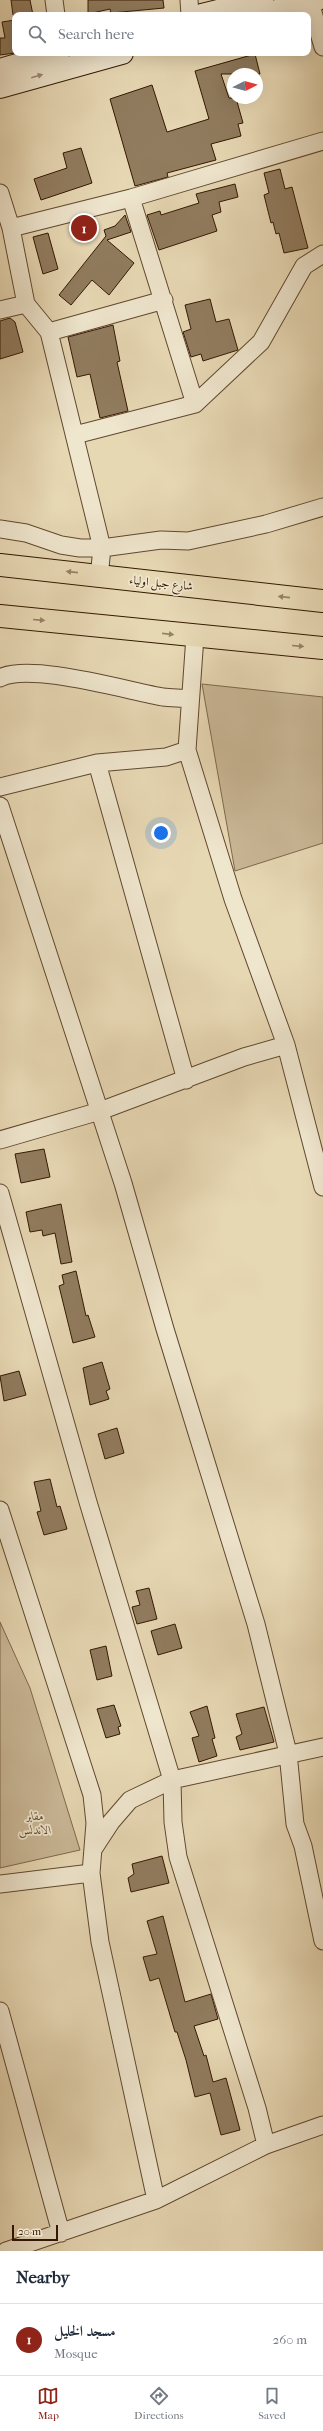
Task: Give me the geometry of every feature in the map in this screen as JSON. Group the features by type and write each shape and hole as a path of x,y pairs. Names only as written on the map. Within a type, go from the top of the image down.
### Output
{"highway":[{"name":"شارع جبل اولياء","path":"0,565 323,601"},
{"path":"0,616 323,648"}],"street":[{"path":"54,0 56,12"},
{"path":"189,0 190,12"},
{"path":"214,12 262,0"},
{"path":"273,12 313,1 323,47"},
{"path":"0,70 60,58 85,56"},
{"path":"0,87 60,58"},
{"path":"11,228 131,198 323,141"},
{"path":"0,193 11,228 26,304 49,332 102,548 100,577"},
{"path":"131,198 164,300 195,404"},
{"path":"75,435 195,404 261,342 304,266 323,254"},
{"path":"49,332 164,300"},
{"path":"0,310 26,304"},
{"path":"0,529 26,533 61,545 80,548 102,548 161,540 188,541 266,524 323,507"},
{"path":"195,636 187,750 232,899 286,1045 323,1187"},
{"path":"0,678 16,674 37,674 110,685 164,697 190,699"},
{"path":"0,788 97,763 166,757 187,750"},
{"path":"97,763 186,1080"},
{"path":"0,806 100,1111 256,1624 288,1753 295,1824 303,1846 323,1942"},
{"path":"0,1140 100,1111 244,1057 286,1045"},
{"path":"0,1193 85,1495 172,1780 173,1822 178,1857 254,2100 266,2145"},
{"path":"0,1510 92,1795 95,1823 91,1873 100,1942 156,2200"},
{"path":"92,1852 115,1816 130,1800 172,1780 323,1746"},
{"path":"0,1884 91,1873"},
{"path":"0,2011 61,2233"},
{"path":"6,2251 156,2200 266,2145 323,2125"}],"green space":[{"path":"202,684 323,697 323,843 235,871"},
{"name":"مقابر الاندلس","path":"0,1622 30,1688 80,1850 0,1868"}],"building":[{"path":"11,0 30,0 32,12 13,12"},
{"path":"88,0 163,0 164,8 122,12 111,12 110,9 88,12"},
{"path":"12,20 12,53 0,55 0,38 5,38 2,22"},
{"path":"248,56 256,56 258,68 227,68 227,74 221,74 227,92 227,104 238,104 243,123 238,124 241,136 211,144 216,160 167,173 168,177 135,186 110,99 152,85 167,132 209,119 195,71"},
{"path":"81,148 92,183 41,200 34,179 67,168 63,153"},
{"path":"280,169 285,189 292,187 308,248 284,253 279,233 276,234 273,222 271,223 264,195 269,193 264,173"},
{"path":"235,184 238,197 219,202 221,212 212,215 217,231 159,250 147,215 160,211 161,215 199,203 196,194"},
{"path":"125,215 131,232 107,240 134,263 109,295 92,280 71,305 59,295 106,236 104,230 115,226"},
{"path":"48,233 58,269 43,274 33,237"},
{"path":"210,299 216,322 229,319 238,350 203,361 201,354 191,357 183,332 191,329 185,305"},
{"path":"10,318 15,322 23,352 0,359 0,321"},
{"path":"113,325 120,361 117,362 128,411 100,418 90,374 77,377 68,337"},
{"path":"44,1149 50,1177 21,1183 15,1154"},
{"path":"61,1204 72,1262 61,1264 55,1233 43,1236 42,1230 30,1232 26,1212"},
{"path":"76,1271 86,1316 88,1315 95,1337 73,1343 59,1286 64,1284 62,1275"},
{"path":"102,1362 110,1389 106,1391 109,1399 90,1405 83,1368"},
{"path":"19,1371 26,1395 4,1401 0,1376"},
{"path":"117,1428 124,1453 105,1459 98,1434"},
{"path":"50,1479 57,1507 60,1506 67,1529 44,1535 37,1512 41,1511 34,1482"},
{"path":"149,1588 157,1619 137,1624 132,1607 140,1605 136,1591"},
{"path":"175,1624 182,1648 158,1655 151,1631"},
{"path":"106,1646 112,1676 97,1680 90,1650"},
{"path":"114,1705 121,1726 118,1727 120,1734 106,1738 97,1709"},
{"path":"207,1706 215,1738 212,1739 217,1756 199,1762 192,1738 199,1736 190,1712"},
{"path":"264,1707 274,1742 240,1750 236,1737 242,1734 236,1714"},
{"path":"162,1856 169,1883 131,1892 128,1878 134,1874 132,1864"},
{"path":"163,1916 185,2002 211,1994 218,2019 194,2026 204,2056 206,2055 213,2082 226,2078 240,2130 221,2135 210,2093 195,2097 186,2060 177,2032 175,2032 159,1978 150,1981 143,1957 157,1954 147,1921"}],"place":[{"name":"مسجد الخليل","path":"84,228"}]}
